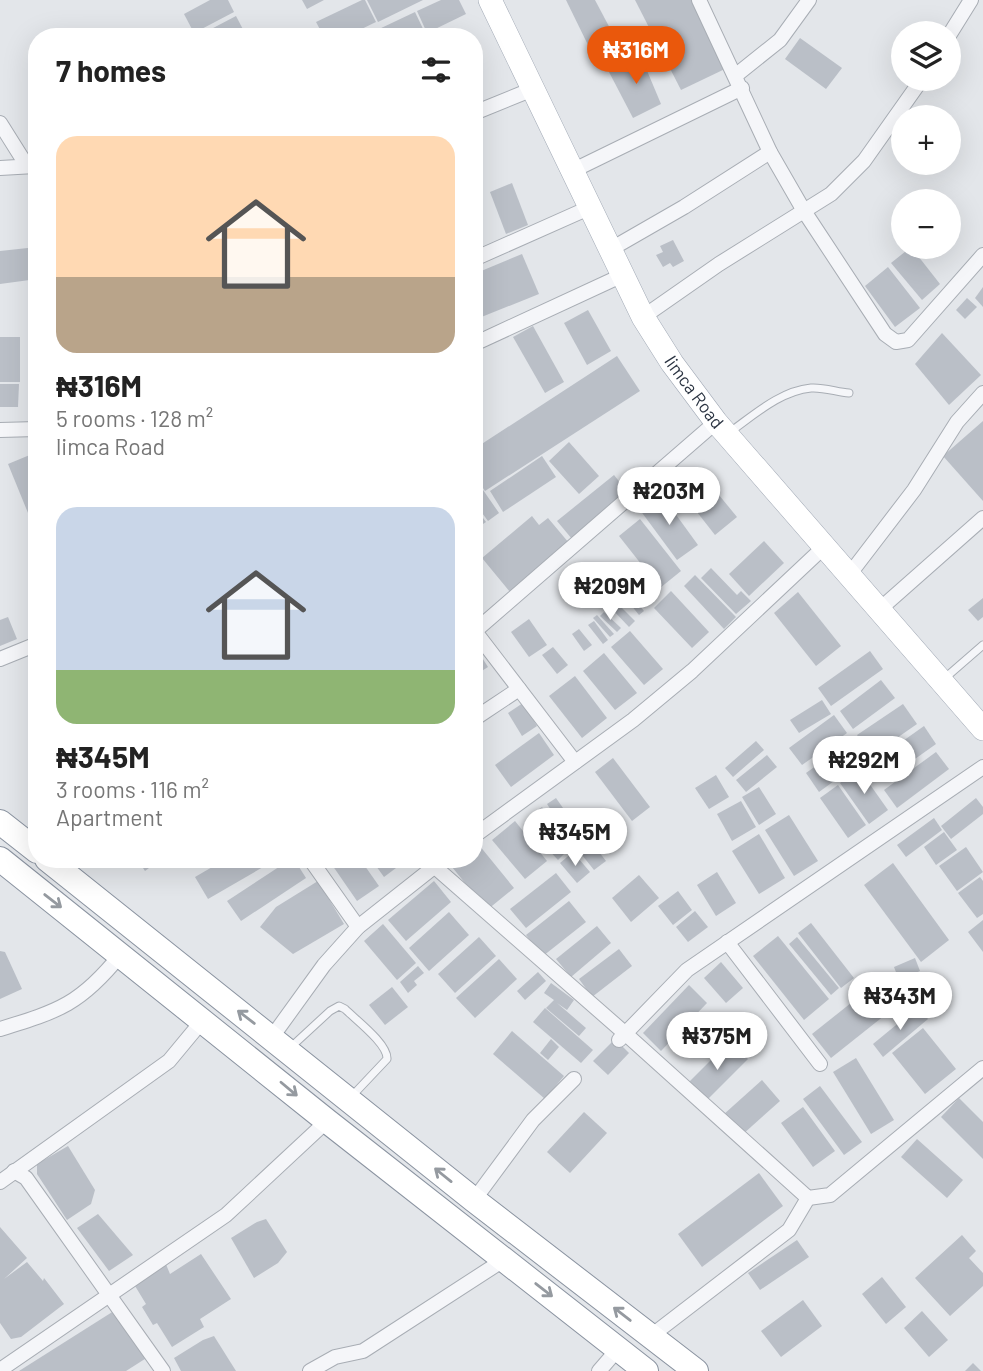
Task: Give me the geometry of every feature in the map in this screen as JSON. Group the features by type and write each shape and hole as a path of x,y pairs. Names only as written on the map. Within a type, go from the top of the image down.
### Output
{"highway":[{"path":"0,822 28,845"},
{"path":"0,859 327,1121 646,1371"},
{"path":"58,868 474,1200 696,1371"}],"main road":[{"name":"limca Road","path":"490,0 643,317 672,363 721,428 983,729"}],"street":[{"path":"699,0 770,152 804,211 885,334 896,342 908,340 983,255"},
{"path":"572,171 738,82 780,40 809,0"},
{"path":"958,21 971,0"},
{"path":"483,109 533,89"},
{"path":"643,317 719,264 831,194 863,161 913,91"},
{"path":"0,123 28,161"},
{"path":"611,249 770,152"},
{"path":"0,168 28,166"},
{"path":"483,255 591,207"},
{"path":"483,340 623,275"},
{"path":"849,575 914,490 957,422 983,393"},
{"path":"483,624 721,428"},
{"path":"0,430 28,429"},
{"path":"880,609 983,518"},
{"path":"483,829 633,720 692,671 824,547"},
{"path":"483,643 575,762"},
{"path":"0,659 28,648"},
{"path":"483,713 519,689"},
{"path":"622,1037 687,970 983,767"},
{"path":"316,868 358,927"},
{"path":"280,1043 324,965 358,927 434,868"},
{"path":"445,868 622,1037 808,1198 831,1195 983,1068"},
{"path":"727,942 820,1064"},
{"path":"0,1029 58,1011 94,986 121,954"},
{"path":"0,1182 169,1061 203,1020"},
{"path":"474,1200 533,1121 574,1079"},
{"path":"0,1370 226,1215 327,1121"},
{"path":"14,1171 26,1178 163,1371"},
{"path":"651,1336 789,1230 808,1198"},
{"path":"310,1371 335,1357 363,1351 505,1259"},
{"path":"599,1371 618,1349"}],"lane":[{"path":"721,428 797,392 812,388 849,393"},
{"path":"942,681 983,645"},
{"path":"280,1043 339,1006 345,1009 382,1044 387,1053 387,1059 349,1099"}],"building":[{"path":"210,0 228,0 234,12 204,28 191,28 184,14"},
{"path":"302,0 324,0 307,9"},
{"path":"365,0 376,22 364,28 319,28 316,22"},
{"path":"367,0 423,0 378,22"},
{"path":"441,0 459,0 466,14 437,28 425,28 417,11"},
{"path":"566,0 595,0 613,34 588,45"},
{"path":"635,0 692,0 727,68 681,90"},
{"path":"415,12 423,28 381,28"},
{"path":"236,16 242,28 213,28"},
{"path":"800,38 842,68 826,89 785,59"},
{"path":"640,54 661,104 633,118 609,72"},
{"path":"512,183 528,225 506,234 490,192"},
{"path":"673,240 684,261 673,267 670,263 663,267 656,255 663,252 660,246"},
{"path":"28,248 28,280 0,284 0,251"},
{"path":"522,254 539,294 483,316 483,270"},
{"path":"896,259 920,259 940,284 922,300 891,263"},
{"path":"888,267 920,308 895,327 865,286"},
{"path":"983,287 983,307 975,298"},
{"path":"967,298 977,307 965,319 956,310"},
{"path":"588,310 611,351 587,365 564,323"},
{"path":"533,326 564,382 545,393 513,337"},
{"path":"942,333 981,375 949,405 915,364"},
{"path":"0,337 20,337 20,382 0,382"},
{"path":"617,356 640,391 485,491 483,443"},
{"path":"0,384 19,384 18,407 0,407"},
{"path":"983,421 983,501 943,456"},
{"path":"569,442 599,476 579,494 549,461"},
{"path":"28,456 28,513 8,464"},
{"path":"542,456 556,477 503,512 490,491"},
{"path":"696,467 737,517 715,535 675,484"},
{"path":"614,475 629,494 572,539 557,521"},
{"path":"483,490 499,513 488,521 483,514"},
{"path":"661,494 698,545 677,560 640,510"},
{"path":"532,516 539,525 548,518 569,543 510,592 483,557"},
{"path":"640,519 681,571 660,588 619,536"},
{"path":"764,541 784,563 749,596 729,574"},
{"path":"711,568 737,595 741,591 751,601 736,614 701,578"},
{"path":"695,575 736,617 724,629 684,586"},
{"path":"637,581 654,600 648,605 632,586"},
{"path":"628,591 644,611 639,615 623,595"},
{"path":"671,591 709,632 692,648 654,608"},
{"path":"798,592 841,646 816,666 774,613"},
{"path":"983,598 983,617 978,621 968,610"},
{"path":"616,602 635,621 629,627 611,608"},
{"path":"604,612 621,628 617,632 600,616"},
{"path":"597,615 614,634 610,637 593,618"},
{"path":"8,617 17,639 0,646 0,620"},
{"path":"529,619 547,645 529,657 511,632"},
{"path":"594,621 608,640 603,644 588,625"},
{"path":"579,629 592,645 584,651 572,634"},
{"path":"630,631 663,669 644,685 611,647"},
{"path":"553,647 568,665 557,674 542,655"},
{"path":"870,651 883,669 831,706 818,688"},
{"path":"604,653 637,693 615,710 583,671"},
{"path":"575,676 607,718 582,738 549,696"},
{"path":"881,680 895,698 853,729 840,711"},
{"path":"822,700 831,714 799,733 790,720"},
{"path":"523,703 537,726 522,736 508,713"},
{"path":"903,704 917,724 871,756 857,735"},
{"path":"834,715 847,733 802,765 789,748"},
{"path":"924,726 936,744 884,781 872,763"},
{"path":"539,733 554,755 511,787 495,765"},
{"path":"756,741 764,750 733,777 725,768"},
{"path":"849,742 863,760 819,792 806,773"},
{"path":"936,752 949,769 897,808 884,790"},
{"path":"767,755 777,767 746,792 736,780"},
{"path":"613,758 650,807 632,821 595,772"},
{"path":"859,769 888,810 869,824 840,783"},
{"path":"716,775 729,797 709,809 695,788"},
{"path":"838,785 866,825 848,838 820,798"},
{"path":"759,787 776,814 759,825 742,797"},
{"path":"556,798 570,818 561,825 547,804"},
{"path":"976,798 983,807 983,814 951,839 941,826"},
{"path":"741,801 756,827 732,841 717,814"},
{"path":"542,807 557,827 542,838 527,818"},
{"path":"789,815 818,861 794,876 765,830"},
{"path":"934,818 942,830 906,857 897,845"},
{"path":"574,820 586,838 575,846 563,828"},
{"path":"515,821 547,861 525,879 492,840"},
{"path":"944,832 957,850 936,865 924,847"},
{"path":"759,834 785,878 759,894 732,851"},
{"path":"555,835 569,849 558,860 544,845"},
{"path":"590,840 606,861 594,870 578,850"},
{"path":"966,847 983,872 957,891 939,866"},
{"path":"483,850 514,888 487,910 453,868 483,868"},
{"path":"573,852 590,872 577,883 560,863"},
{"path":"893,863 949,940 921,962 864,885"},
{"path":"210,868 261,868 208,899 195,877"},
{"path":"277,868 300,868 306,878 241,921 227,901"},
{"path":"334,868 366,868 379,886 357,901"},
{"path":"378,868 396,868 384,877"},
{"path":"717,872 736,903 716,916 697,885"},
{"path":"556,873 571,892 526,928 510,909"},
{"path":"639,875 659,898 631,922 612,898"},
{"path":"980,877 983,881 983,914 977,918 958,893"},
{"path":"318,881 344,924 293,954 260,927 276,907"},
{"path":"434,881 451,902 406,941 388,920"},
{"path":"678,891 692,910 673,925 658,906"},
{"path":"569,901 586,922 543,956 526,935"},
{"path":"695,911 708,927 688,942 676,927"},
{"path":"449,912 469,935 429,971 409,948"},
{"path":"983,920 983,952 968,932"},
{"path":"811,923 854,978 841,988 798,933"},
{"path":"383,924 416,963 397,980 364,941"},
{"path":"597,926 611,943 571,977 556,959"},
{"path":"778,936 829,999 804,1020 753,956"},
{"path":"479,937 496,956 455,993 438,974"},
{"path":"797,937 839,988 831,995 789,944"},
{"path":"619,949 632,966 592,997 579,979"},
{"path":"0,951 5,952 22,989 0,999"},
{"path":"915,958 920,971 899,980 894,967"},
{"path":"499,959 517,979 475,1018 456,998"},
{"path":"721,962 743,988 726,1003 704,978"},
{"path":"418,966 424,973 414,981 417,985 408,993 400,982"},
{"path":"538,972 546,981 525,1000 517,991"},
{"path":"890,972 909,996 831,1058 812,1034"},
{"path":"929,975 935,987 912,998 906,986"},
{"path":"551,983 574,1000 567,1010 557,1003 586,1028 579,1036 546,1008 554,1000 544,993"},
{"path":"689,985 707,1003 661,1051 643,1033"},
{"path":"392,987 408,1007 385,1025 369,1005"},
{"path":"918,1007 928,1019 883,1057 873,1044"},
{"path":"545,1008 593,1050 581,1063 533,1022"},
{"path":"923,1028 956,1069 925,1094 892,1053"},
{"path":"512,1031 564,1076 545,1099 493,1054"},
{"path":"551,1039 559,1047 548,1060 540,1053"},
{"path":"615,1039 629,1053 608,1075 593,1061"},
{"path":"730,1041 748,1059 705,1102 687,1084"},
{"path":"856,1058 894,1120 871,1134 833,1072"},
{"path":"762,1080 780,1101 742,1135 723,1115"},
{"path":"820,1086 862,1142 844,1155 803,1099"},
{"path":"959,1098 983,1122 983,1159 941,1117"},
{"path":"803,1107 835,1151 813,1167 781,1123"},
{"path":"584,1112 607,1133 570,1173 547,1152"},
{"path":"917,1139 963,1180 947,1198 901,1157"},
{"path":"68,1146 95,1190 91,1204 67,1220 37,1174 37,1164"},
{"path":"759,1173 783,1206 702,1267 678,1234"},
{"path":"98,1214 133,1255 109,1271 77,1228"},
{"path":"266,1219 287,1252 278,1263 254,1278 231,1238"},
{"path":"0,1227 27,1258 4,1279 27,1262 43,1281 44,1278 64,1304 21,1337 11,1339 0,1323"},
{"path":"962,1235 976,1251 969,1258 983,1273 983,1286 950,1316 915,1278"},
{"path":"797,1240 809,1257 760,1290 748,1273"},
{"path":"201,1254 231,1299 200,1319 204,1327 172,1347 157,1323 153,1325 142,1307 146,1304 132,1281 165,1262 170,1274"},
{"path":"882,1277 906,1307 886,1324 862,1294"},
{"path":"803,1300 822,1326 781,1357 761,1331"},
{"path":"117,1309 148,1357 126,1371 19,1371"},
{"path":"922,1311 948,1340 929,1357 904,1328"},
{"path":"214,1336 236,1371 181,1371 174,1358"},
{"path":"973,1363 981,1371 965,1371"}]}
